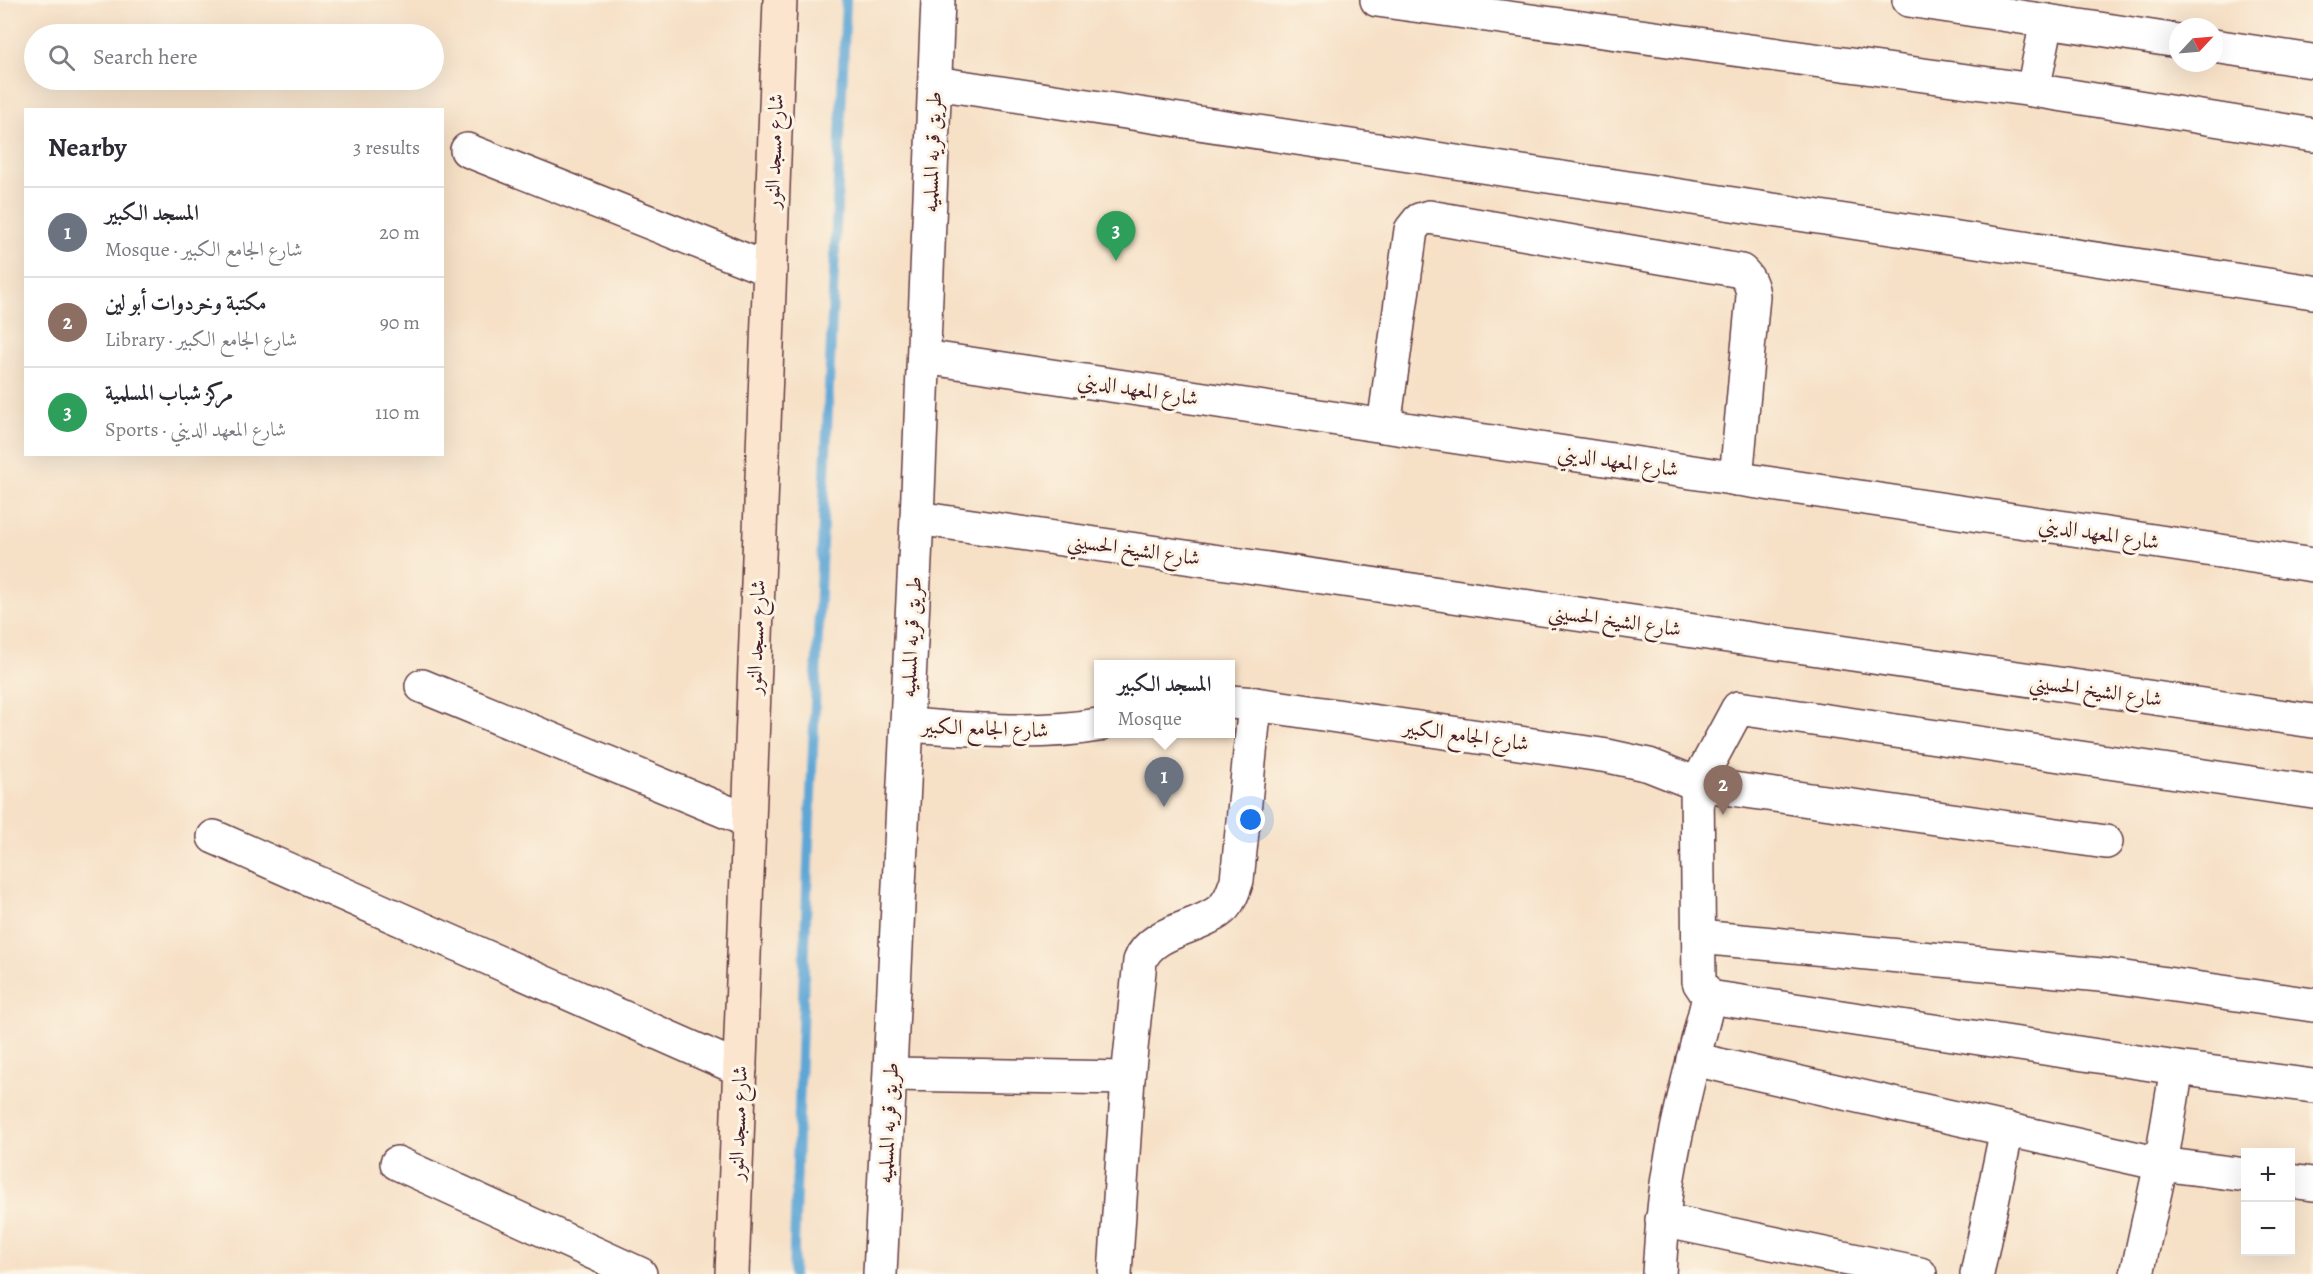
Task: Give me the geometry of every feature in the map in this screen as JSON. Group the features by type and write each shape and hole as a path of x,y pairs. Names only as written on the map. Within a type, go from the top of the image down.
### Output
{"main road":[{"name":"شارع مسجد النور","path":"732,1274 780,0"}],"street":[{"name":"طريق قريه المسلميه","path":"880,1274 917,518 938,0"},
{"path":"1377,0 2033,90 2313,135"},
{"path":"1909,0 2169,40"},
{"path":"2033,90 2047,21"},
{"path":"2223,47 2312,61"},
{"path":"934,83 2313,292"},
{"path":"467,150 770,270"},
{"path":"1384,426 1411,230 1419,220 1429,217 1741,271 1747,276 1752,286 1753,296 1736,478"},
{"name":"شارع المعهد الديني","path":"924,357 2313,565"},
{"name":"شارع الشيخ الحسيني","path":"917,518 2313,721"},
{"path":"422,686 749,821"},
{"path":"1115,1274 1128,1078 1138,975 1143,954 1148,947 1218,913 1233,895 1238,880 1243,703"},
{"name":"شارع الجامع الكبير","path":"1243,703 1608,756 1649,765 1697,784 2106,842"},
{"path":"2313,792 1738,708 1697,784 1699,982 1709,997 2177,1068 2313,1086"},
{"name":"شارع الجامع الكبير","path":"907,725 1032,732 1094,726"},
{"path":"214,837 740,1069"},
{"path":"1699,937 2111,976 2313,1005"},
{"path":"1659,1274 1662,1220 1668,1177 1693,1059 1709,997"},
{"path":"1693,1059 2161,1164 2241,1174"},
{"path":"2137,1274 2161,1164 2177,1068"},
{"path":"891,1074 1128,1078"},
{"path":"1977,1274 2007,1129"},
{"path":"397,1164 640,1274"},
{"path":"2295,1182 2313,1184"},
{"path":"1662,1220 1920,1274"}],"waterway":[{"path":"793,1274 808,862 846,0"}],"place":[{"name":"مركز شباب المسلمية","path":"1116,261"},
{"name":"المسجد الكبير","path":"1164,807"},
{"name":"مكتبة وخردوات أبو لين","path":"1723,815"}]}
